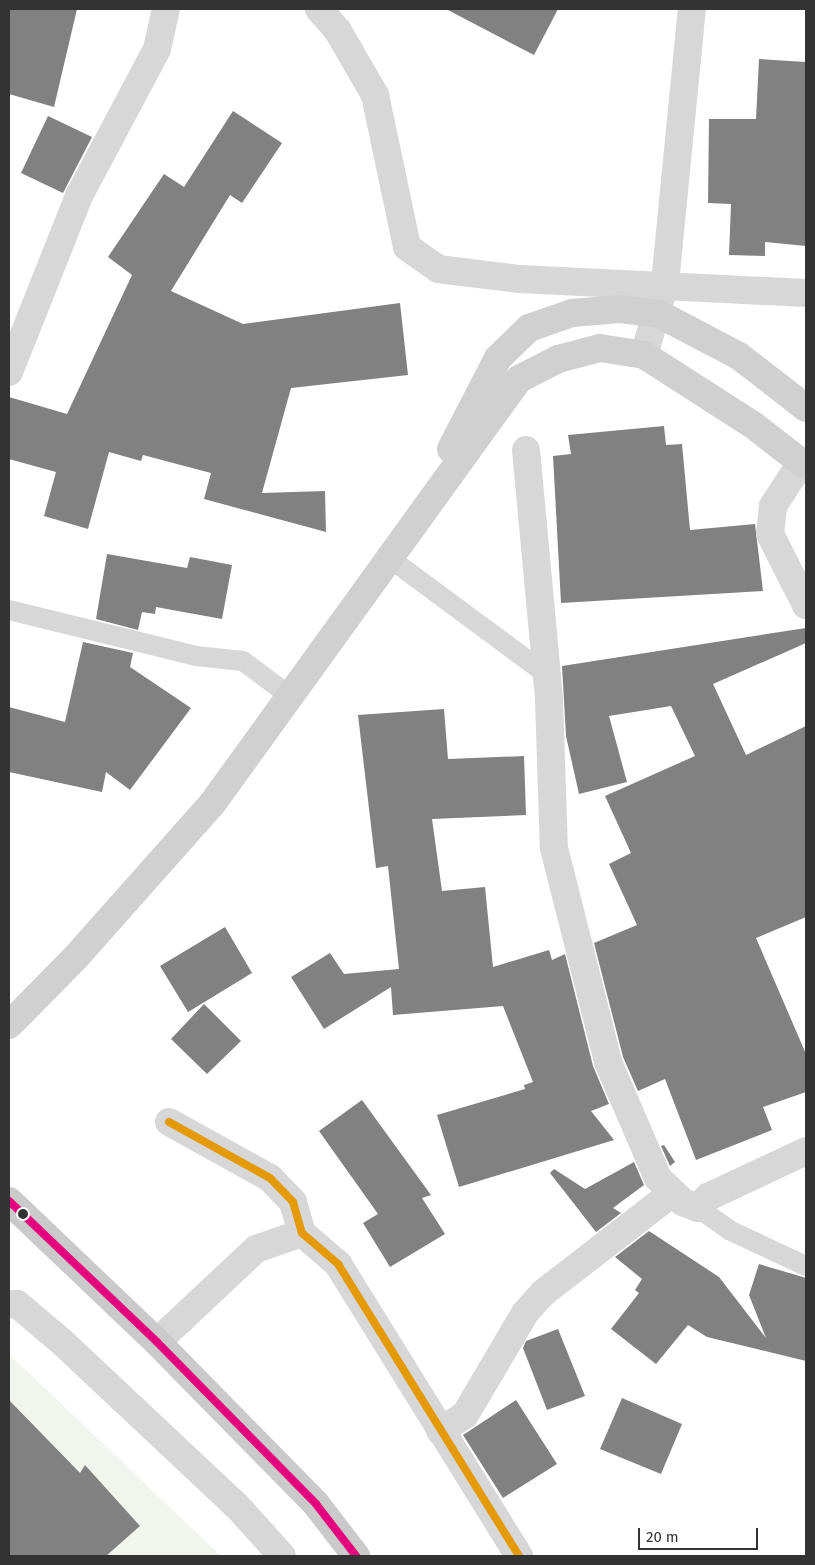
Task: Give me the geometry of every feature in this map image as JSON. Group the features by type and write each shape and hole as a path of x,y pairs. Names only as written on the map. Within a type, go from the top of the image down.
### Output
{"main road":[{"path":"9,1201 157,1342 316,1504 356,1556"}],"street":[{"path":"9,372 80,194 157,49 166,9"},
{"path":"319,9 338,31 375,95 407,247 438,269 520,279 665,283 806,293"},
{"path":"644,355 659,314 665,283 692,9"},
{"path":"413,522 498,358 529,328 572,313 620,310 659,314 739,356 806,408"},
{"path":"9,1025 76,957 212,804 413,522 519,379 558,359 600,348 644,355 753,425 804,464 773,506 770,534 806,605"},
{"path":"526,450 546,674 554,848 573,931 608,1062 658,1178 671,1194 698,1208 708,1197 806,1152"},
{"path":"169,1122 270,1178 293,1202 302,1233 338,1264 519,1556"},
{"path":"440,1431 465,1415 525,1313 543,1293 671,1194"},
{"path":"157,1342 256,1249 302,1233"},
{"path":"9,1304 17,1304 61,1341 237,1506 282,1556"}],"lane":[{"path":"388,557 546,674"},
{"path":"9,610 196,656 242,661 290,696"},
{"path":"698,1208 729,1230 806,1266"}],"shaded area":[{"path":"9,1354 221,1556 9,1556"}],"building":[{"path":"9,9 77,9 54,107 9,94"},
{"path":"446,9 558,9 534,55"},
{"path":"759,59 806,62 806,246 765,242 765,256 729,255 731,204 708,203 709,119 756,119"},
{"path":"233,111 282,143 242,203 230,195 171,291 243,324 400,303 408,375 291,388 262,493 325,491 326,532 204,499 211,473 143,455 141,461 109,452 88,529 44,516 56,472 9,459 9,397 67,414 132,275 108,257 164,174 184,187"},
{"path":"48,116 92,137 63,193 21,173"},
{"path":"664,426 666,445 682,444 690,530 755,524 763,591 561,603 553,456 571,454 568,435"},
{"path":"107,554 187,568 190,557 232,565 222,619 156,607 155,614 142,612 138,630 96,619"},
{"path":"806,628 806,643 713,684 746,755 806,726 806,917 756,938 806,1054 806,1092 763,1107 772,1130 696,1160 665,1079 638,1091 623,1057 594,943 637,925 609,864 631,853 605,796 695,756 671,706 609,716 627,782 579,794 566,736 562,666"},
{"path":"83,642 133,653 130,667 191,708 130,790 106,772 102,792 9,772 9,707 65,722"},
{"path":"444,709 448,759 524,756 526,815 432,819 442,891 485,887 493,967 549,950 552,960 565,954 593,1066 609,1104 591,1111 614,1140 459,1187 437,1115 525,1089 524,1085 533,1082 503,1006 393,1015 391,987 324,1029 291,977 330,953 344,974 399,969 388,866 376,868 358,715"},
{"path":"225,927 252,973 188,1012 160,966"},
{"path":"204,1004 241,1041 207,1074 171,1039"},
{"path":"362,1100 431,1195 422,1198 445,1234 390,1267 363,1223 378,1214 319,1131"},
{"path":"664,1145 675,1162 670,1166 661,1146"},
{"path":"634,1162 644,1185 613,1208 621,1213 596,1232 550,1173 554,1169 585,1189"},
{"path":"649,1231 719,1277 766,1338 749,1295 759,1264 806,1278 806,1361 707,1337 688,1325 656,1364 611,1329 639,1293 635,1290 642,1279 615,1257"},
{"path":"558,1329 585,1396 547,1410 523,1348 526,1341"},
{"path":"622,1398 682,1424 661,1474 600,1449"},
{"path":"9,1400 80,1473 85,1465 140,1526 106,1556 9,1556"},
{"path":"516,1400 557,1464 503,1498 463,1435"}],"transit line":[{"path":"169,1122 270,1178 293,1202 302,1233 338,1264 519,1556"},
{"path":"9,1201 157,1342 316,1504 356,1556"}]}
